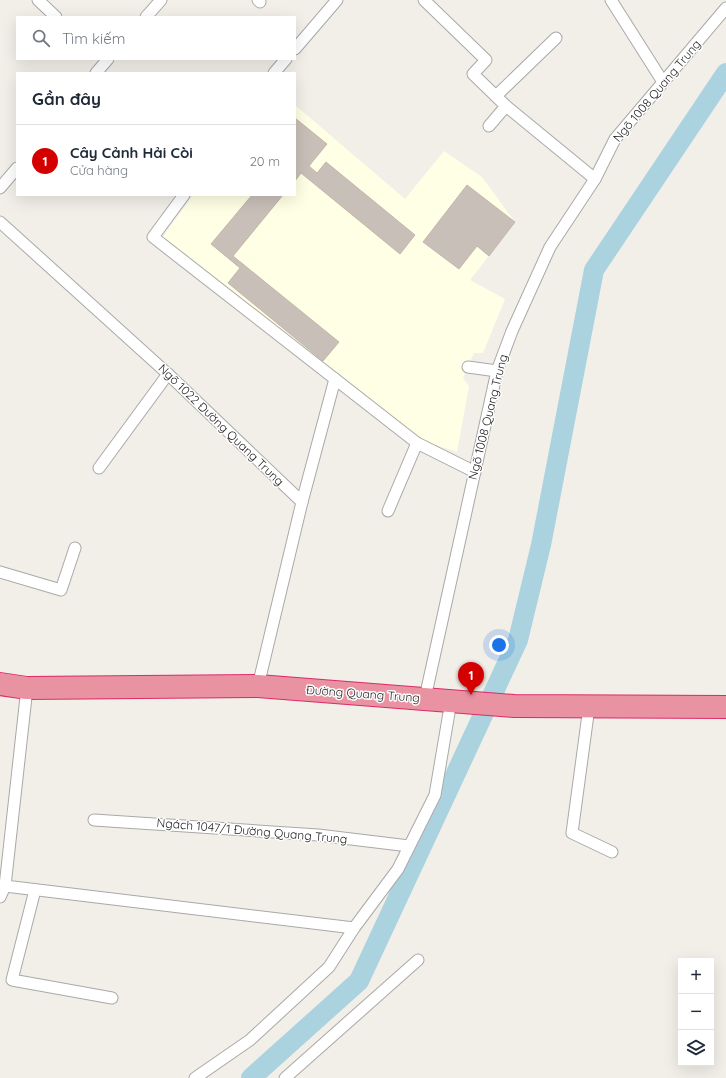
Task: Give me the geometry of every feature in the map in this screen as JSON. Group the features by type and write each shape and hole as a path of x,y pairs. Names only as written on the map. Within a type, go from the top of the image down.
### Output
{"highway":[{"name":"Đường Quang Trung","path":"0,684 27,688 258,686 514,706 726,707"}],"lane":[{"path":"38,0 55,16"},
{"path":"147,16 161,0"},
{"path":"296,47 337,0"},
{"path":"611,0 663,82"},
{"path":"430,2 486,60 473,74 506,106 595,179"},
{"name":"Ngõ 1008 Quang Trung","path":"425,698 498,371 512,331 550,247 595,179 615,139 726,8"},
{"path":"496,96 556,38"},
{"path":"97,72 105,60"},
{"path":"275,72 285,60"},
{"path":"489,126 506,106"},
{"path":"0,188 16,169"},
{"path":"183,196 153,237 417,443 475,472"},
{"name":"Ngõ 1022 Đường Quang Trung","path":"0,222 168,374 302,502"},
{"path":"468,367 498,371"},
{"path":"99,468 168,374"},
{"path":"258,686 302,502 335,379"},
{"path":"388,512 417,443"},
{"path":"0,572 61,590 75,548"},
{"path":"0,897 5,886 27,688"},
{"path":"195,1078 250,1040 329,967 354,928 398,869 435,795 451,701"},
{"path":"589,707 572,833 612,852"},
{"name":"Ngách 1047/1 Đường Quang Trung","path":"94,820 318,835 409,846"},
{"path":"5,886 354,928"},
{"path":"35,890 12,980 112,998"},
{"path":"285,1078 418,960"}],"shaded area":[{"path":"296,106 405,199 444,151 482,177 515,222 470,280 505,299 483,353 474,353 463,378 469,386 457,452 421,440 162,238 192,196 296,196"}],"building":[{"path":"296,119 327,144 309,166 317,173 326,162 415,235 400,254 301,173 296,180"},
{"path":"467,185 515,222 489,256 477,246 459,269 423,242"},
{"path":"251,196 282,196 233,256 339,342 323,361 228,283 240,268 211,244"}],"waterway":[{"path":"251,1078 359,981 518,640 541,545 594,270 726,73"}],"place":[{"name":"Cây Cảnh Hải Còi","path":"471,695"}]}
